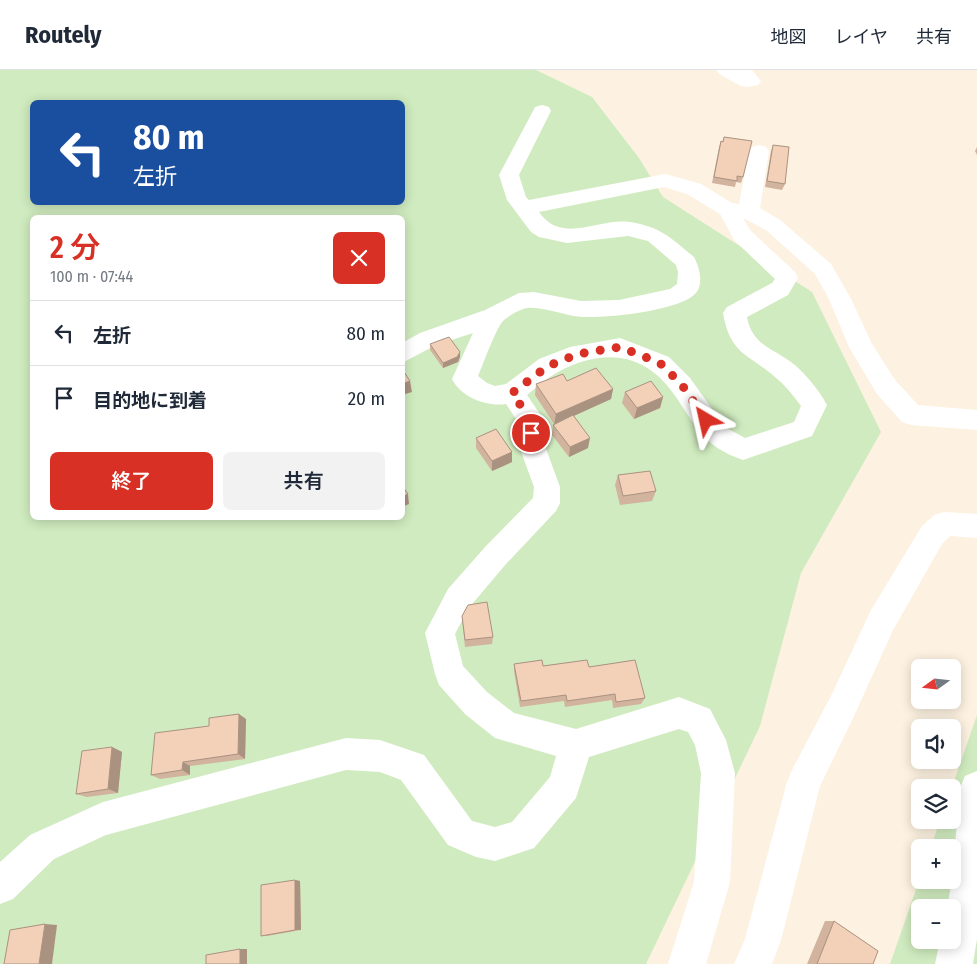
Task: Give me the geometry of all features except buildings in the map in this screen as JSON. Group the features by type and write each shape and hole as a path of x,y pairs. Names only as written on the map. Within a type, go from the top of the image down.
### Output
{"street":[{"path":"724,70 747,82 752,81 742,70"},
{"path":"405,352 428,339 494,316 520,301 534,300 581,309 619,308 678,296 688,287 689,272 686,262 655,236 628,228 567,236 547,232 538,227 526,208 517,200 509,175 542,111"},
{"path":"494,316 464,379 478,390 495,396 512,393 548,366 578,354 620,347 660,363 682,385 695,407 716,434 743,449 803,429 814,405 800,385 780,367 747,346 737,331 735,313 780,289 787,278 742,235 739,210 750,193 759,151"},
{"path":"526,208 665,180 694,190 773,225 823,269 840,299 861,347 886,387 911,415 977,420"},
{"path":"512,393 531,420 532,446 547,487 546,503 496,554 458,599 440,633 450,674 476,703 506,727 576,745 679,713 700,720 710,740 718,773 712,882 687,964"},
{"path":"753,964 764,940 804,782 843,706 882,620 932,536 944,524 977,526"},
{"path":"0,886 42,847 103,819 346,754 380,756 412,767 460,833 476,840 495,844 522,836 564,786 576,745"},
{"path":"954,964 969,884 977,788"}],"green space":[{"path":"0,70 536,70 592,97 639,158 663,197 812,292 881,432 801,573 760,726 646,964 0,964"},
{"path":"977,715 977,964 890,964 911,904 911,949 961,949 961,899 913,899 916,889 961,889 961,839 934,839 937,829 961,829 961,779 955,779 958,769 961,769 961,761"}],"route":[{"path":"531,433 531,420 512,393 548,366 578,354 620,347 660,363 682,385 695,407 706,420"}]}
